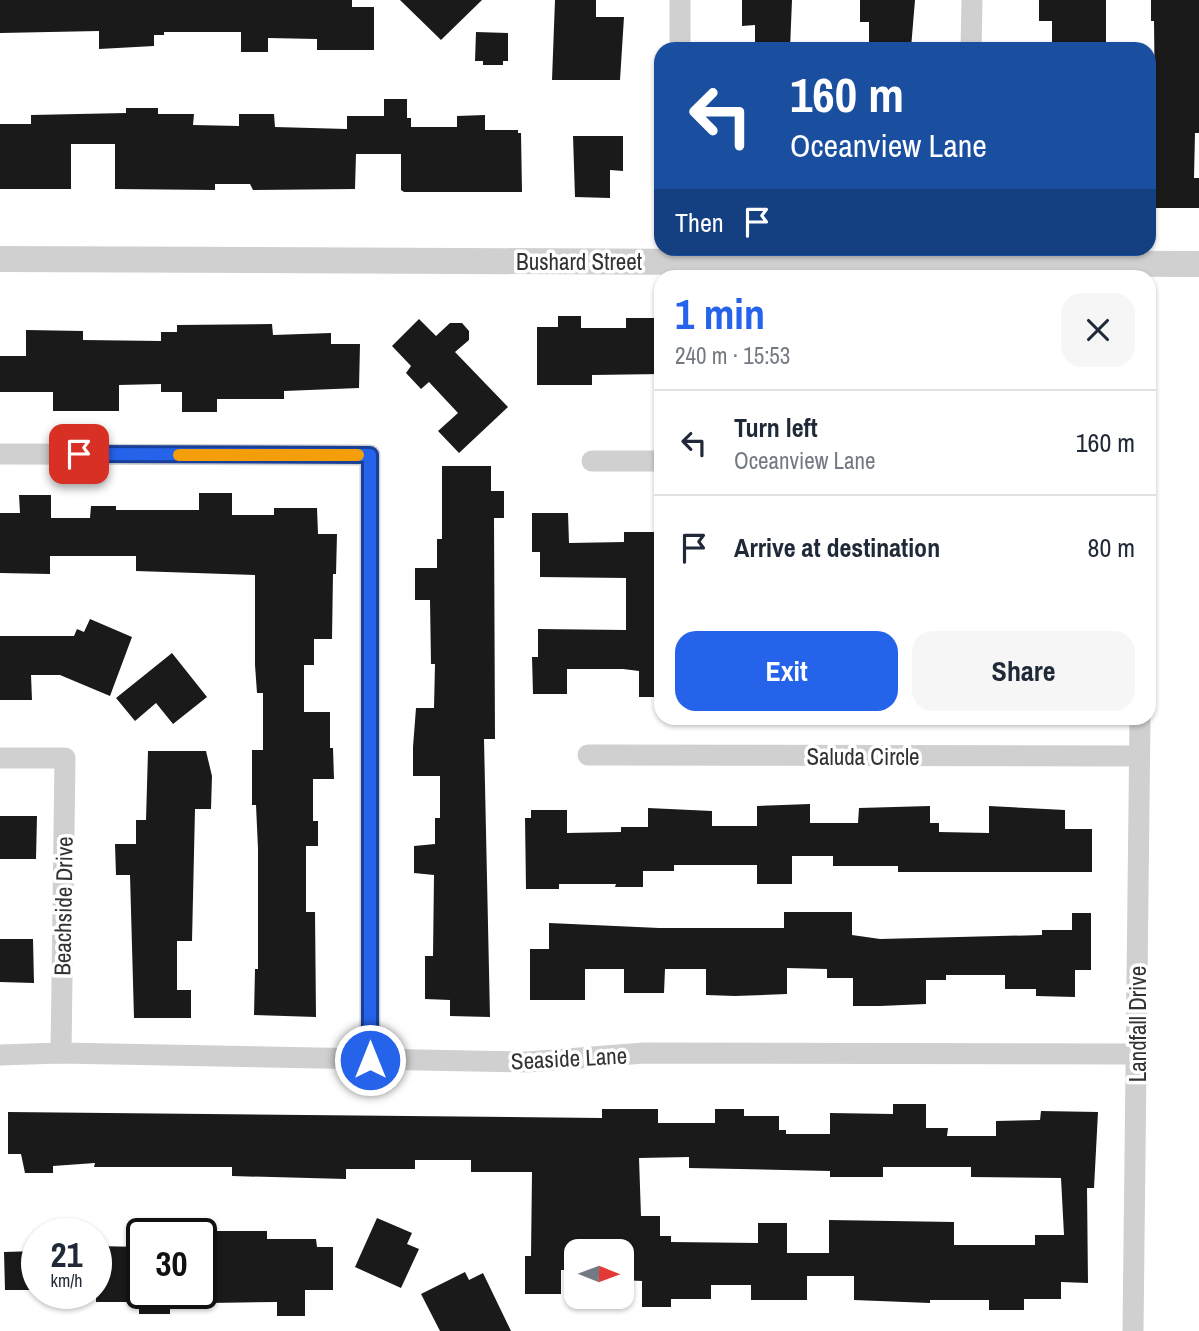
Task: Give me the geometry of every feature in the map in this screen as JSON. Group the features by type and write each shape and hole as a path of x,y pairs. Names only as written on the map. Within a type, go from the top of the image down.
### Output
{"street":[{"path":"680,0 680,42"},
{"path":"971,42 972,0"},
{"name":"Bushard Street","path":"0,259 654,255"},
{"name":"Bushard Street","path":"708,256 1149,270 1199,264"},
{"path":"0,454 370,455 370,1060"},
{"path":"592,461 654,461"},
{"name":"Landfall Drive","path":"1133,1331 1140,725"},
{"name":"Saluda Circle","path":"588,755 1139,756"},
{"name":"Beachside Drive","path":"0,758 65,758 61,1053"},
{"name":"Seaside Lane","path":"0,1055 61,1053 528,1062 644,1053 1137,1054"}],"building":[{"path":"0,0 352,0 352,7 374,7 374,50 317,50 317,39 268,38 268,52 241,52 241,32 164,32 164,35 154,35 154,46 99,49 99,31 0,33"},
{"path":"400,0 482,0 441,40"},
{"path":"555,0 596,0 596,17 624,17 620,80 552,80"},
{"path":"742,0 792,0 790,42 755,42 755,25 742,26"},
{"path":"860,0 915,0 912,42 869,42 869,22 860,22"},
{"path":"1039,0 1106,0 1106,42 1052,42 1052,21 1039,21"},
{"path":"1151,0 1199,0 1199,133 1195,133 1194,178 1199,178 1199,208 1156,208 1156,42 1154,21 1151,21"},
{"path":"476,32 508,33 508,61 503,61 503,65 483,65 483,61 475,61"},
{"path":"384,99 407,99 407,118 411,118 411,127 457,127 457,116 485,115 485,130 518,130 518,133 521,133 522,192 404,192 401,190 401,154 356,154 355,189 253,190 250,184 215,184 215,190 115,189 115,144 71,144 71,189 0,189 0,124 31,124 31,115 126,113 126,108 158,108 158,114 194,114 193,125 239,126 239,114 274,114 275,127 347,129 347,116 384,116"},
{"path":"573,136 623,136 623,171 610,170 610,198 575,197"},
{"path":"558,316 581,316 581,328 626,328 626,318 654,318 654,374 592,375 592,385 537,385 537,327 558,327"},
{"path":"419,319 436,336 450,323 462,323 469,331 469,340 455,352 508,407 459,453 438,431 458,413 429,382 421,389 406,373 411,366 392,346"},
{"path":"272,324 273,335 331,333 331,344 360,344 359,388 284,391 284,399 217,399 217,412 182,412 182,392 161,392 161,384 119,385 119,411 53,411 53,392 0,392 0,356 26,356 26,330 83,331 83,340 161,341 161,332 177,332 177,325"},
{"path":"442,466 491,466 491,491 504,491 504,518 494,518 495,739 484,739 490,1017 450,1016 450,1000 425,999 425,956 433,956 434,875 414,873 414,846 435,844 435,818 440,818 440,776 413,776 413,747 416,708 434,708 435,664 431,664 430,600 415,600 415,568 437,568 437,539 442,539"},
{"path":"199,493 232,493 232,515 274,515 274,508 317,508 318,534 337,534 332,639 314,639 314,665 304,665 304,712 330,712 330,748 333,748 334,779 313,779 313,821 318,821 318,846 306,846 306,912 315,912 316,1017 254,1015 255,969 258,969 258,849 256,805 252,805 252,750 263,750 263,693 257,693 255,665 255,575 136,571 136,556 50,556 50,574 0,573 0,513 20,513 19,495 51,495 51,518 90,518 91,506 116,506 116,510 199,510"},
{"path":"532,513 568,513 569,543 624,542 624,532 654,532 654,697 639,697 639,671 623,669 567,669 567,694 533,694 532,657 538,657 538,629 626,630 626,578 540,577 540,552 532,552"},
{"path":"90,619 132,637 110,696 60,675 31,675 32,700 0,700 0,636 74,636 77,629 84,632"},
{"path":"172,653 207,697 173,724 156,703 135,721 116,698"},
{"path":"148,751 206,751 212,776 211,809 195,809 192,941 177,941 177,990 191,990 191,1018 134,1018 130,875 116,875 115,844 136,844 136,820 146,820"},
{"path":"810,804 810,823 858,823 859,808 930,806 930,823 939,823 939,832 989,833 989,806 1065,810 1065,829 1092,829 1092,872 898,872 898,866 833,866 833,856 792,856 792,884 757,884 757,865 674,865 674,871 643,871 643,887 559,884 559,889 526,889 525,818 531,818 531,810 567,810 567,833 621,832 621,827 648,827 648,808 712,811 712,826 757,826 757,806"},
{"path":"0,816 37,816 36,859 0,859"},
{"path":"784,912 852,912 852,935 880,939 1042,935 1042,930 1072,930 1072,913 1091,913 1091,970 1075,970 1075,997 1036,996 1036,989 1005,989 1005,975 946,975 946,980 926,980 926,1004 853,1006 853,978 827,978 827,969 787,968 787,994 735,996 706,995 706,969 665,969 664,993 624,993 624,969 585,969 585,1000 530,1000 530,949 549,949 549,923 659,928 784,928"},
{"path":"0,939 33,939 34,983 0,982"},
{"path":"893,1104 926,1104 926,1128 948,1128 947,1136 996,1136 996,1121 1040,1120 1041,1111 1098,1112 1094,1188 1087,1188 1088,1283 1061,1282 1061,1299 1024,1299 1024,1310 989,1310 989,1300 930,1300 930,1303 854,1300 854,1276 807,1276 807,1300 751,1300 751,1285 711,1285 711,1299 671,1299 671,1307 642,1307 642,1281 634,1281 634,1239 564,1239 561,1294 525,1294 525,1256 531,1256 532,1172 471,1172 471,1160 415,1160 415,1169 346,1169 346,1179 232,1176 232,1167 94,1167 95,1163 53,1166 53,1173 25,1173 21,1154 8,1154 8,1112 602,1118 602,1109 658,1109 658,1123 715,1123 715,1109 744,1109 744,1116 779,1116 779,1130 786,1130 786,1134 830,1134 830,1113 893,1114","holes":["689,1157 689,1168 830,1171 830,1177 883,1177 883,1167 971,1167 971,1177 1061,1178 1064,1235 1035,1235 1035,1245 954,1245 954,1222 829,1220 829,1253 787,1253 787,1223 758,1223 758,1243 671,1242 671,1236 660,1236 660,1216 641,1216 639,1158"]},
{"path":"377,1218 412,1233 407,1244 419,1249 401,1288 355,1267"},
{"path":"217,1231 267,1231 267,1239 316,1239 317,1247 333,1247 333,1290 305,1290 305,1316 277,1316 277,1302 217,1303"},
{"path":"112,1246 126,1247 126,1302 112,1302"},
{"path":"21,1251 21,1290 5,1290 4,1252"},
{"path":"465,1272 469,1280 483,1273 511,1331 440,1331 421,1294"},
{"path":"139,1309 170,1309 170,1314 139,1314"}],"slow traffic":[{"path":"179,455 358,455"}],"route":[{"path":"79,454 370,455 370,1060"}]}
